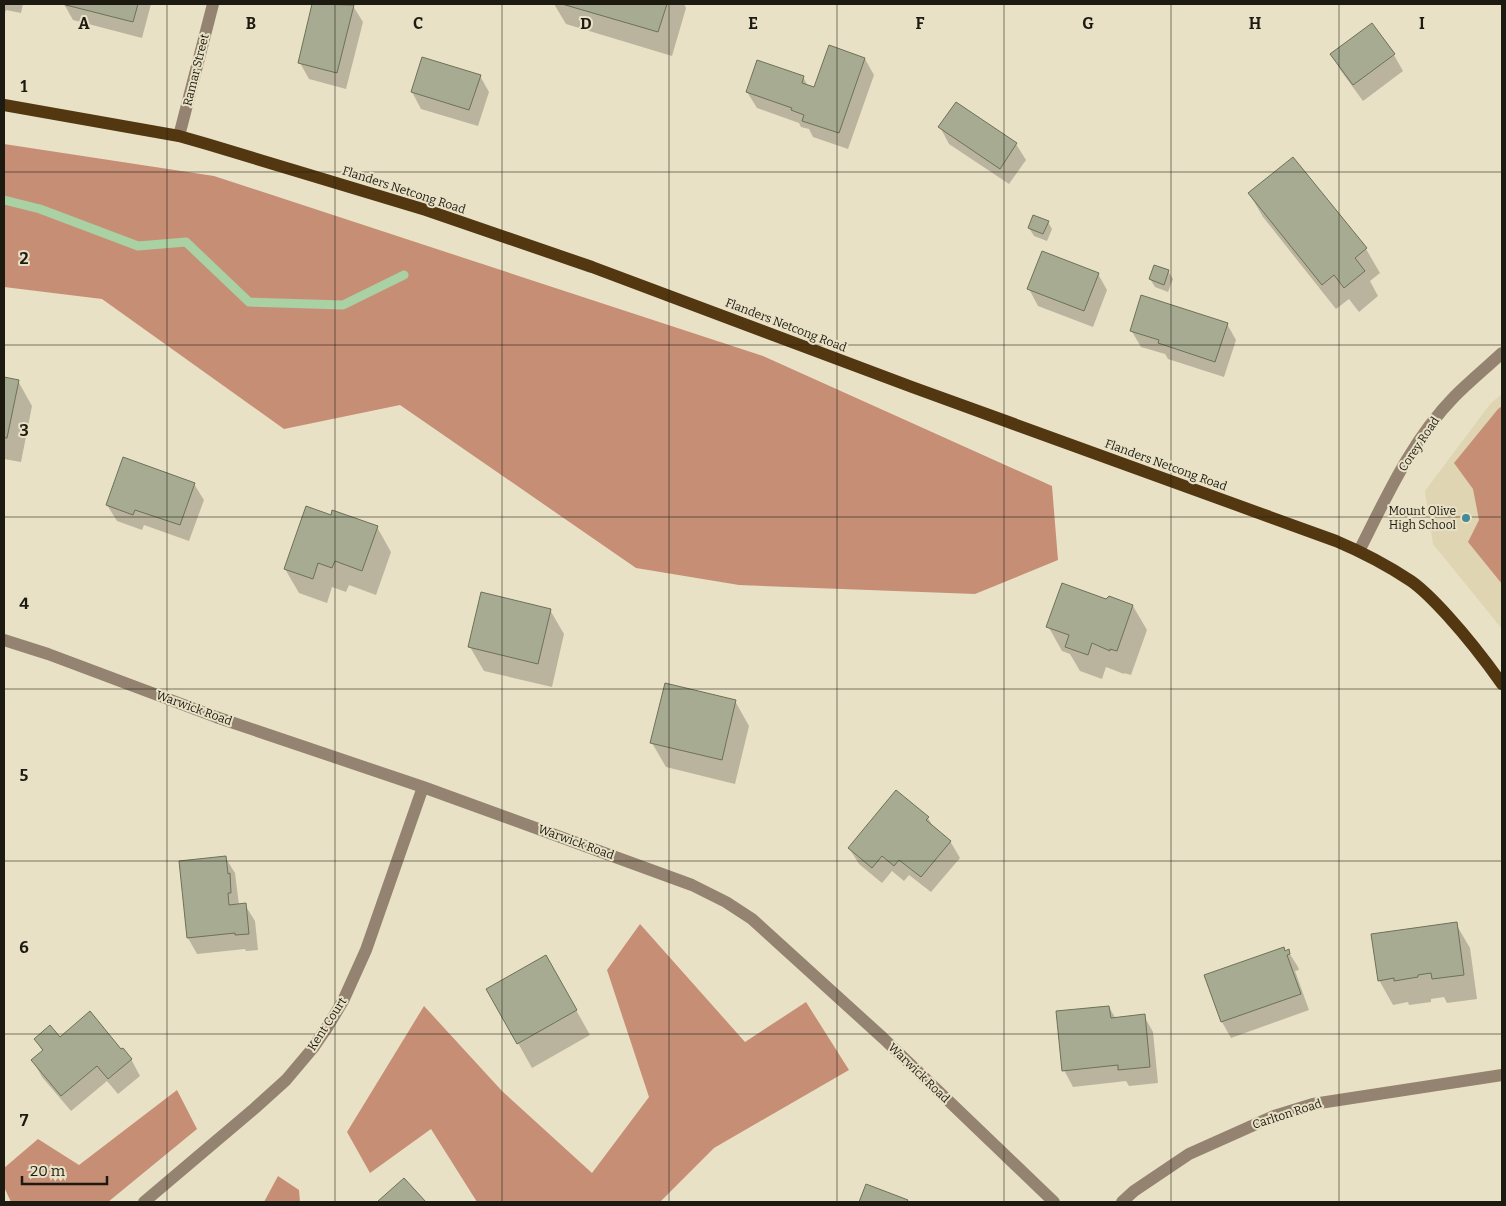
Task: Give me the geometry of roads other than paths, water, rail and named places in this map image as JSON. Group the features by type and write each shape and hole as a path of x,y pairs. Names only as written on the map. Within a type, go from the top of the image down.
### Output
{"main road":[{"name":"Flanders Netcong Road","path":"4,105 179,136 426,210 592,267 912,387 1312,532 1359,551 1412,581 1428,595 1470,641 1502,684"}],"street":[{"name":"Ramar Street","path":"179,136 213,4"},
{"name":"Corey Road","path":"1359,551 1407,459 1434,421 1453,398 1502,353"},
{"name":"Warwick Road","path":"4,640 48,654 216,717 423,786 692,885 726,902 752,919 883,1038 1054,1202"},
{"name":"Kent Court","path":"144,1202 286,1080 313,1048 328,1026 343,1001 366,950 423,786"},
{"name":"Carlton Road","path":"1122,1202 1134,1191 1189,1154 1274,1116 1313,1104 1502,1075"}],"waterway":[{"path":"4,200 40,209 138,246 186,242 249,302 343,305 404,275"}],"place":[{"name":"Mount Olive High School","path":"1466,518"}]}
